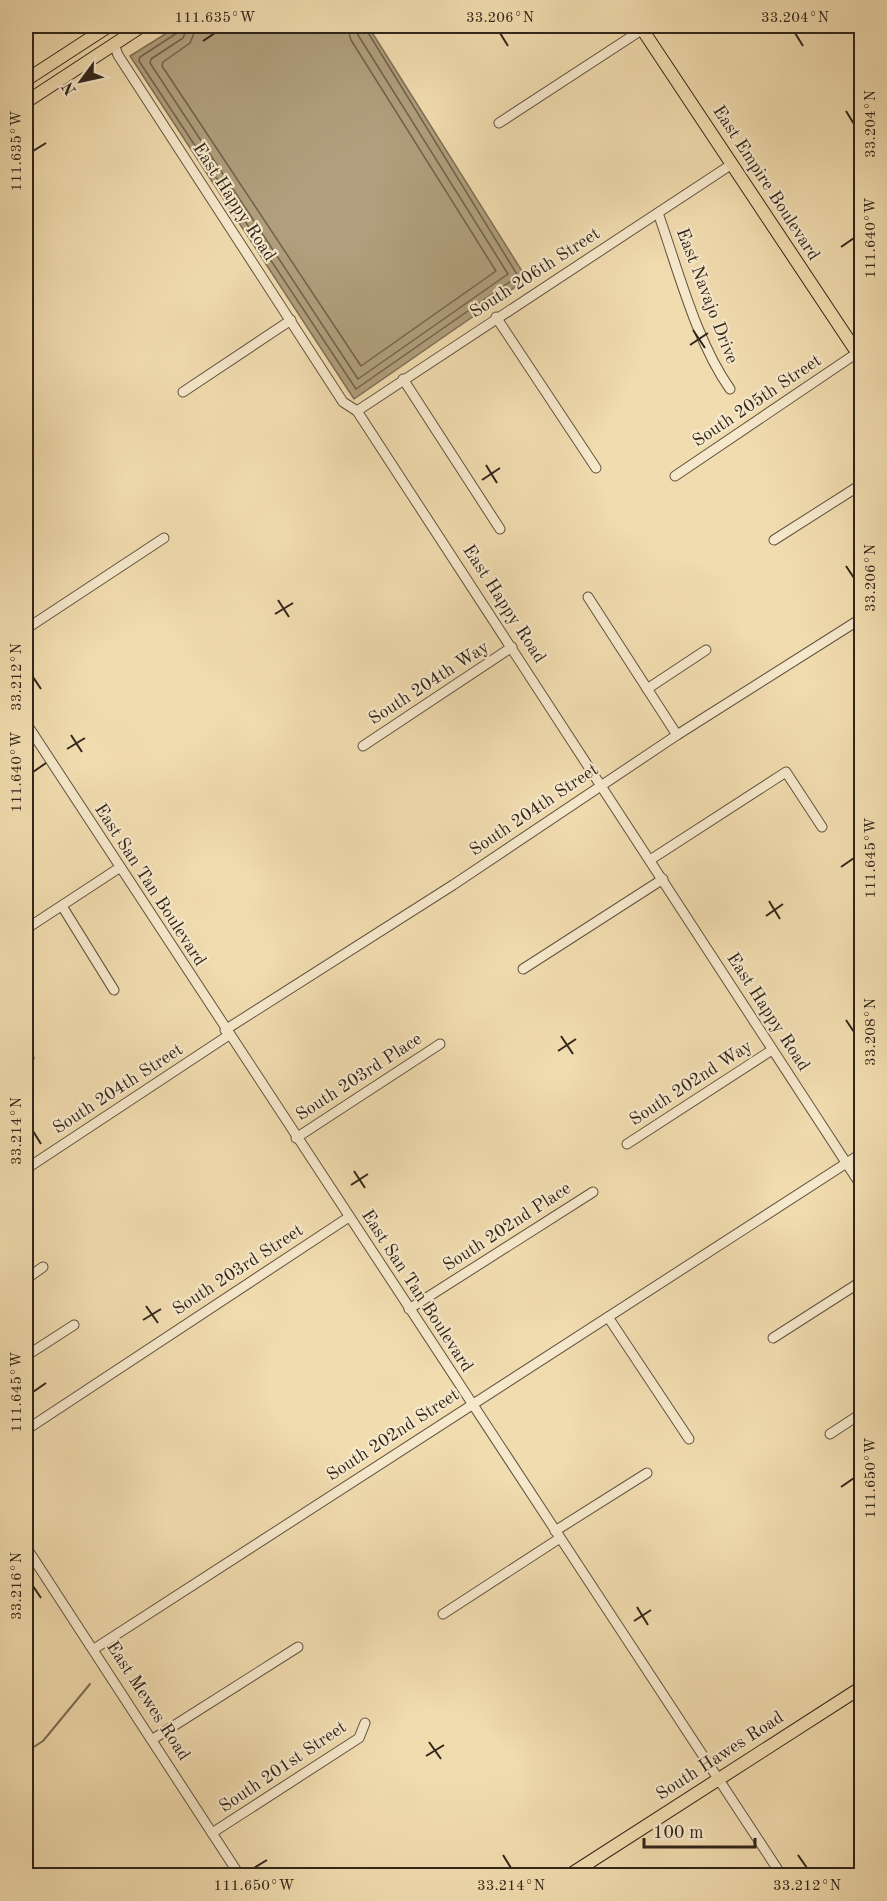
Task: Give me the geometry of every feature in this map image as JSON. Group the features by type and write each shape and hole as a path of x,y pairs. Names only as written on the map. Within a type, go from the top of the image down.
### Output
{"main road":[{"path":"26,80 103,26"},
{"path":"26,102 142,26"},
{"name":"East Empire Boulevard","path":"641,27 859,357"},
{"name":"South Hawes Road","path":"568,1875 861,1687"}],"street":[{"path":"499,123 641,27"},
{"name":"East Happy Road","path":"114,44 118,55 343,402 357,411 861,1187"},
{"name":"South 206th Street","path":"357,411 496,317 732,164"},
{"name":"East Navajo Drive","path":"658,213 697,320 720,375 730,389"},
{"path":"496,317 596,468"},
{"path":"183,392 291,320"},
{"name":"South 205th Street","path":"675,476 859,357"},
{"path":"403,379 500,529"},
{"path":"774,540 861,484"},
{"path":"26,629 164,538"},
{"path":"588,597 677,735"},
{"name":"South 204th Street","path":"26,1169 601,785 861,618"},
{"name":"South 204th Way","path":"363,746 512,647"},
{"path":"647,688 706,650"},
{"name":"East San Tan Boulevard","path":"26,723 227,1033 782,1875"},
{"path":"650,860 786,772 822,827"},
{"path":"26,929 119,868"},
{"path":"523,969 663,879"},
{"path":"62,906 114,990"},
{"name":"South 203rd Place","path":"296,1138 440,1044"},
{"name":"South 202nd Way","path":"627,1144 772,1050"},
{"name":"South 202nd Street","path":"94,1649 861,1153"},
{"name":"South 202nd Place","path":"409,1310 593,1192"},
{"name":"South 203rd Street","path":"26,1430 349,1217"},
{"path":"26,1279 44,1268"},
{"path":"772,1338 861,1281"},
{"path":"608,1317 689,1439"},
{"path":"26,1356 74,1325"},
{"path":"830,1434 861,1413"},
{"path":"443,1614 647,1473"},
{"name":"East Mewes Road","path":"26,1547 153,1738 240,1875"},
{"path":"153,1738 298,1647"},
{"name":"South 201st Street","path":"212,1833 359,1738 365,1723"}],"water":[{"path":"178,26 368,26 527,279 354,399 130,56"}],"waterway":[{"path":"26,1752 43,1741 90,1684"}]}
